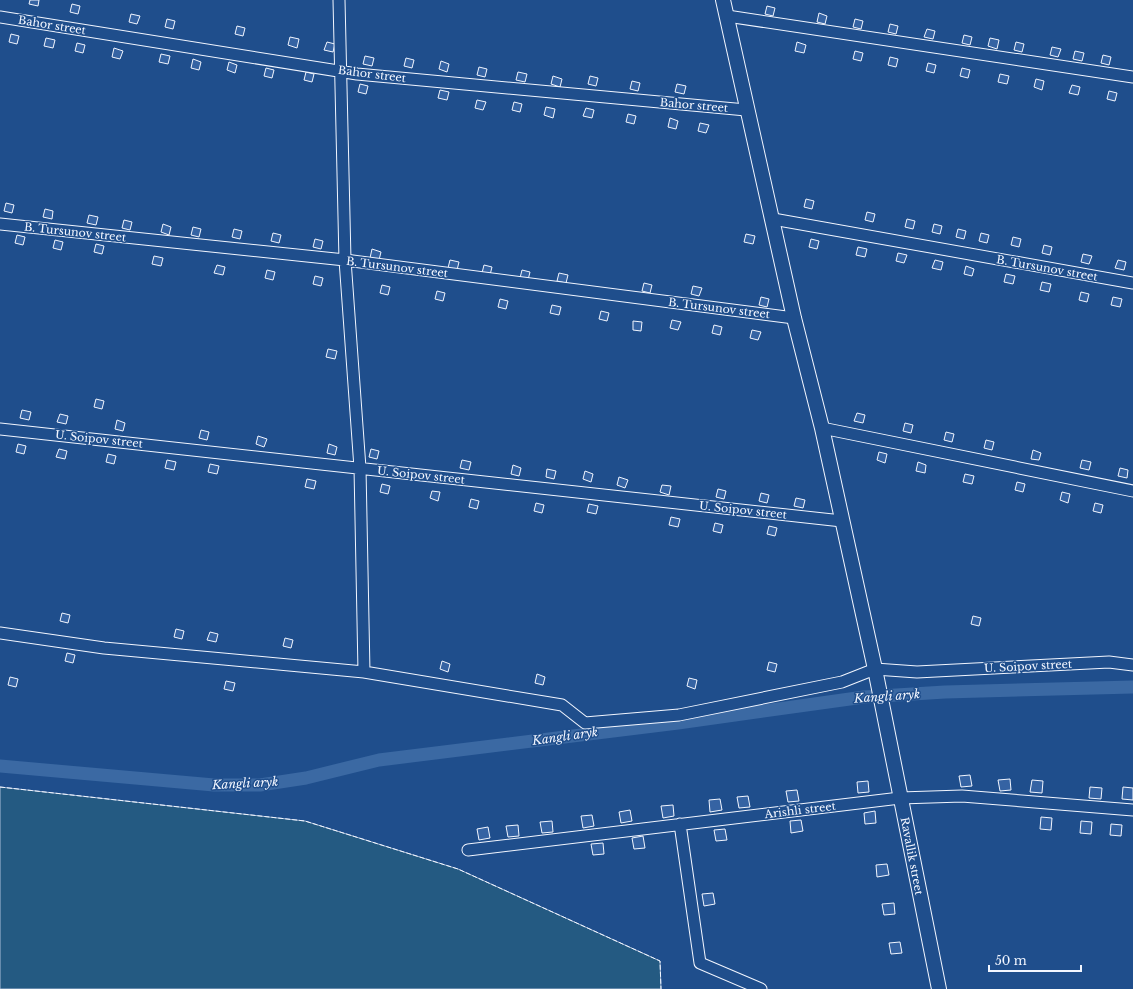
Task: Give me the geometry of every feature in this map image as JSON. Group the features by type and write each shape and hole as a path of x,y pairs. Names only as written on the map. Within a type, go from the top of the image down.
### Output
{"street":[{"path":"339,0 342,71 345,260 360,468 364,672"},
{"name":"Ravallik street","path":"723,0 746,110 773,219 794,318 822,428 875,672 939,989"},
{"path":"727,16 1133,77"},
{"name":"Bahor street","path":"0,17 342,71 746,110"},
{"name":"B. Tursunov street","path":"773,219 1133,283"},
{"name":"B. Tursunov street","path":"0,224 345,260 794,318"},
{"name":"U. Soipov street","path":"0,428 842,521"},
{"path":"822,428 1133,491"},
{"path":"0,632 104,648 364,672 562,704 585,723 679,715 842,682 875,672"},
{"name":"U. Soipov street","path":"875,672 917,672 1109,662 1133,665"},
{"name":"Arishli street","path":"468,850 900,798 962,796 1133,810"},
{"path":"680,824 700,963 761,989"}],"shaded area":[{"path":"0,787 305,821 458,869 660,961 661,989 0,989"}],"building":[{"path":"30,0 39,0 38,6 29,4"},
{"path":"72,4 80,6 78,14 70,12"},
{"path":"767,6 775,8 773,16 765,14"},
{"path":"819,13 827,16 825,24 817,22"},
{"path":"131,14 140,16 137,24 129,22"},
{"path":"167,19 175,21 173,29 165,27"},
{"path":"855,19 863,21 861,29 853,27"},
{"path":"890,24 898,26 896,34 888,32"},
{"path":"237,26 245,28 243,36 235,34"},
{"path":"927,29 935,31 933,39 924,37"},
{"path":"11,34 19,36 17,44 9,42"},
{"path":"964,35 972,37 970,45 962,43"},
{"path":"290,37 299,39 297,48 288,45"},
{"path":"46,38 55,40 53,48 44,46"},
{"path":"990,38 999,40 997,49 988,46"},
{"path":"327,42 335,44 333,52 324,50"},
{"path":"797,42 806,45 804,53 795,51"},
{"path":"1016,42 1024,44 1022,52 1014,50"},
{"path":"77,43 85,45 83,53 75,51"},
{"path":"1052,47 1061,49 1058,57 1050,55"},
{"path":"114,48 123,51 120,59 112,57"},
{"path":"855,51 863,53 861,61 853,59"},
{"path":"1075,51 1084,53 1082,61 1073,59"},
{"path":"161,54 170,56 168,64 159,62"},
{"path":"1103,55 1111,57 1109,65 1101,63"},
{"path":"365,56 374,58 372,66 363,64"},
{"path":"890,57 898,59 896,67 888,65"},
{"path":"406,58 414,60 412,68 404,66"},
{"path":"193,59 201,62 199,70 191,68"},
{"path":"441,61 449,64 447,72 439,69"},
{"path":"229,62 237,65 235,73 227,70"},
{"path":"928,63 936,65 934,73 926,71"},
{"path":"479,67 487,69 485,77 477,75"},
{"path":"266,68 274,70 272,78 264,76"},
{"path":"962,68 970,70 968,78 960,76"},
{"path":"306,72 314,74 312,82 304,80"},
{"path":"518,72 527,74 525,82 516,80"},
{"path":"1000,74 1009,76 1007,84 998,82"},
{"path":"553,76 562,79 560,87 551,84"},
{"path":"590,76 598,78 596,86 588,84"},
{"path":"1036,79 1044,81 1042,90 1034,87"},
{"path":"632,81 640,83 638,91 630,89"},
{"path":"360,84 368,86 366,94 358,92"},
{"path":"677,84 686,86 684,94 675,92"},
{"path":"1072,85 1080,87 1078,95 1069,93"},
{"path":"440,90 449,92 447,100 438,98"},
{"path":"1109,91 1117,93 1115,101 1107,99"},
{"path":"477,100 486,102 483,110 475,108"},
{"path":"514,102 522,104 520,112 512,110"},
{"path":"546,107 555,109 553,118 544,115"},
{"path":"586,108 594,110 592,118 583,116"},
{"path":"628,114 636,116 634,124 626,122"},
{"path":"670,118 678,121 676,129 668,127"},
{"path":"700,123 709,125 706,133 698,131"},
{"path":"806,199 814,201 812,209 804,207"},
{"path":"6,203 14,205 12,213 4,211"},
{"path":"45,209 53,211 52,219 43,217"},
{"path":"867,212 875,214 873,222 865,220"},
{"path":"89,215 98,217 96,225 87,223"},
{"path":"907,219 915,221 913,229 905,227"},
{"path":"124,220 132,222 130,230 122,228"},
{"path":"163,224 171,227 169,235 161,232"},
{"path":"934,224 942,226 940,234 932,232"},
{"path":"193,227 201,229 199,237 191,235"},
{"path":"234,229 242,231 240,239 232,237"},
{"path":"958,229 966,231 964,239 956,237"},
{"path":"273,233 281,235 279,243 271,241"},
{"path":"981,233 989,235 987,243 979,241"},
{"path":"746,234 755,236 753,244 744,242"},
{"path":"17,235 25,237 23,245 15,243"},
{"path":"1013,237 1021,239 1019,247 1011,245"},
{"path":"315,239 323,241 321,249 313,247"},
{"path":"811,239 819,241 817,249 809,247"},
{"path":"55,240 63,242 61,250 53,248"},
{"path":"96,244 104,246 102,254 94,252"},
{"path":"1044,245 1052,247 1050,255 1042,253"},
{"path":"858,247 867,249 865,257 856,255"},
{"path":"372,249 381,252 379,260 370,258"},
{"path":"898,253 907,255 904,263 896,261"},
{"path":"1083,254 1092,256 1089,264 1081,262"},
{"path":"154,256 163,258 161,266 152,264"},
{"path":"450,260 459,262 457,270 448,268"},
{"path":"935,260 943,262 941,270 932,268"},
{"path":"1118,260 1126,262 1124,270 1115,268"},
{"path":"217,265 225,267 223,275 214,273"},
{"path":"484,265 492,267 490,275 482,273"},
{"path":"966,266 974,269 972,276 964,274"},
{"path":"267,270 275,272 273,280 265,278"},
{"path":"522,270 530,272 528,280 520,278"},
{"path":"559,273 568,275 566,283 557,281"},
{"path":"1006,274 1015,276 1013,284 1004,282"},
{"path":"315,276 323,278 321,286 313,284"},
{"path":"1042,282 1051,284 1049,292 1040,290"},
{"path":"644,283 652,285 650,293 642,291"},
{"path":"382,285 390,287 388,295 380,293"},
{"path":"693,286 702,288 699,296 691,294"},
{"path":"437,291 445,293 443,301 435,299"},
{"path":"1081,292 1089,294 1087,302 1079,300"},
{"path":"761,297 769,299 767,307 759,305"},
{"path":"1113,297 1122,299 1120,307 1111,305"},
{"path":"500,299 508,301 506,309 498,307"},
{"path":"552,305 561,307 559,315 550,313"},
{"path":"601,311 609,313 607,321 599,319"},
{"path":"672,320 681,322 678,330 670,328"},
{"path":"633,321 642,322 641,331 633,330"},
{"path":"714,325 722,327 720,335 712,333"},
{"path":"752,330 761,332 758,340 750,338"},
{"path":"328,349 337,351 335,359 326,357"},
{"path":"96,399 104,401 102,409 94,407"},
{"path":"22,410 31,412 29,420 20,418"},
{"path":"857,413 865,415 863,423 854,421"},
{"path":"60,414 68,416 66,424 57,422"},
{"path":"117,420 125,423 123,431 115,429"},
{"path":"905,423 913,425 911,433 903,431"},
{"path":"201,430 209,432 207,440 199,438"},
{"path":"946,432 954,434 952,442 944,440"},
{"path":"258,436 267,439 264,447 256,444"},
{"path":"986,440 994,442 992,450 984,448"},
{"path":"18,444 26,446 24,454 16,452"},
{"path":"329,444 337,447 335,455 327,453"},
{"path":"59,449 67,451 65,459 56,457"},
{"path":"371,449 379,451 377,459 369,457"},
{"path":"1033,450 1041,453 1039,460 1031,459"},
{"path":"879,452 887,454 885,463 877,460"},
{"path":"108,454 116,456 114,464 106,462"},
{"path":"167,460 176,462 174,470 165,468"},
{"path":"462,460 471,462 469,470 460,468"},
{"path":"1082,460 1091,462 1089,470 1080,468"},
{"path":"918,462 926,465 925,473 916,471"},
{"path":"210,464 219,466 217,474 208,472"},
{"path":"513,465 521,468 519,476 511,474"},
{"path":"1120,468 1128,470 1127,478 1118,476"},
{"path":"547,469 556,471 554,479 546,477"},
{"path":"585,471 593,474 591,482 583,479"},
{"path":"965,474 974,476 972,484 963,482"},
{"path":"619,477 628,480 625,488 617,485"},
{"path":"307,479 316,481 314,489 305,487"},
{"path":"1017,482 1025,484 1023,492 1015,490"},
{"path":"382,484 390,486 388,494 380,492"},
{"path":"662,485 671,486 669,495 660,492"},
{"path":"718,489 726,491 724,499 716,497"},
{"path":"432,491 440,492 438,501 430,498"},
{"path":"1062,492 1070,494 1068,503 1060,500"},
{"path":"761,493 769,495 767,503 759,501"},
{"path":"796,498 805,500 803,508 794,506"},
{"path":"471,499 479,501 477,509 469,507"},
{"path":"536,503 544,505 542,513 534,511"},
{"path":"1095,503 1103,505 1101,513 1093,511"},
{"path":"589,504 598,506 596,514 587,512"},
{"path":"671,517 680,519 678,527 669,525"},
{"path":"715,523 723,525 721,533 713,531"},
{"path":"769,526 777,528 775,536 767,534"},
{"path":"62,613 70,615 68,623 60,621"},
{"path":"973,616 981,618 979,626 971,624"},
{"path":"176,629 184,631 182,639 174,637"},
{"path":"210,632 218,634 216,642 207,640"},
{"path":"285,638 293,640 291,648 283,646"},
{"path":"67,653 75,655 73,663 65,661"},
{"path":"442,661 450,664 448,672 440,669"},
{"path":"769,662 777,664 775,672 767,670"},
{"path":"537,674 545,677 543,685 535,683"},
{"path":"10,677 18,679 16,687 8,685"},
{"path":"689,678 697,680 695,689 687,686"},
{"path":"226,681 235,683 233,691 224,689"},
{"path":"970,775 972,786 961,787 959,776"},
{"path":"1010,779 1011,790 1000,791 998,780"},
{"path":"1032,780 1043,781 1042,793 1030,792"},
{"path":"868,781 869,792 858,793 857,782"},
{"path":"1090,787 1102,788 1101,799 1089,798"},
{"path":"1123,787 1133,788 1133,800 1122,799"},
{"path":"797,790 799,801 788,802 786,791"},
{"path":"748,796 750,807 739,808 737,797"},
{"path":"720,799 722,810 710,812 709,800"},
{"path":"673,805 674,816 663,818 661,806"},
{"path":"630,810 632,821 621,823 619,812"},
{"path":"875,811 876,823 865,824 864,813"},
{"path":"592,815 594,826 583,828 581,816"},
{"path":"1041,817 1052,818 1051,830 1040,829"},
{"path":"801,820 803,831 791,833 790,821"},
{"path":"552,821 553,832 542,833 540,822"},
{"path":"1081,821 1092,822 1091,834 1080,833"},
{"path":"1111,824 1122,825 1121,836 1110,835"},
{"path":"518,825 519,836 508,837 506,826"},
{"path":"488,827 490,838 479,840 477,829"},
{"path":"725,829 727,840 716,841 714,830"},
{"path":"643,836 645,848 634,849 632,838"},
{"path":"603,843 604,854 593,855 591,844"},
{"path":"887,864 889,875 877,877 876,865"},
{"path":"713,893 715,904 704,906 702,894"},
{"path":"894,903 895,914 884,915 882,904"},
{"path":"900,942 902,953 891,954 889,943"}],"waterway":[{"name":"Kangli aryk","path":"0,766 214,785 260,785 306,778 379,760 678,723 864,697 945,692 1133,687"}],"fence":[{"path":"0,787 305,821 458,869 660,961 661,989"}]}
